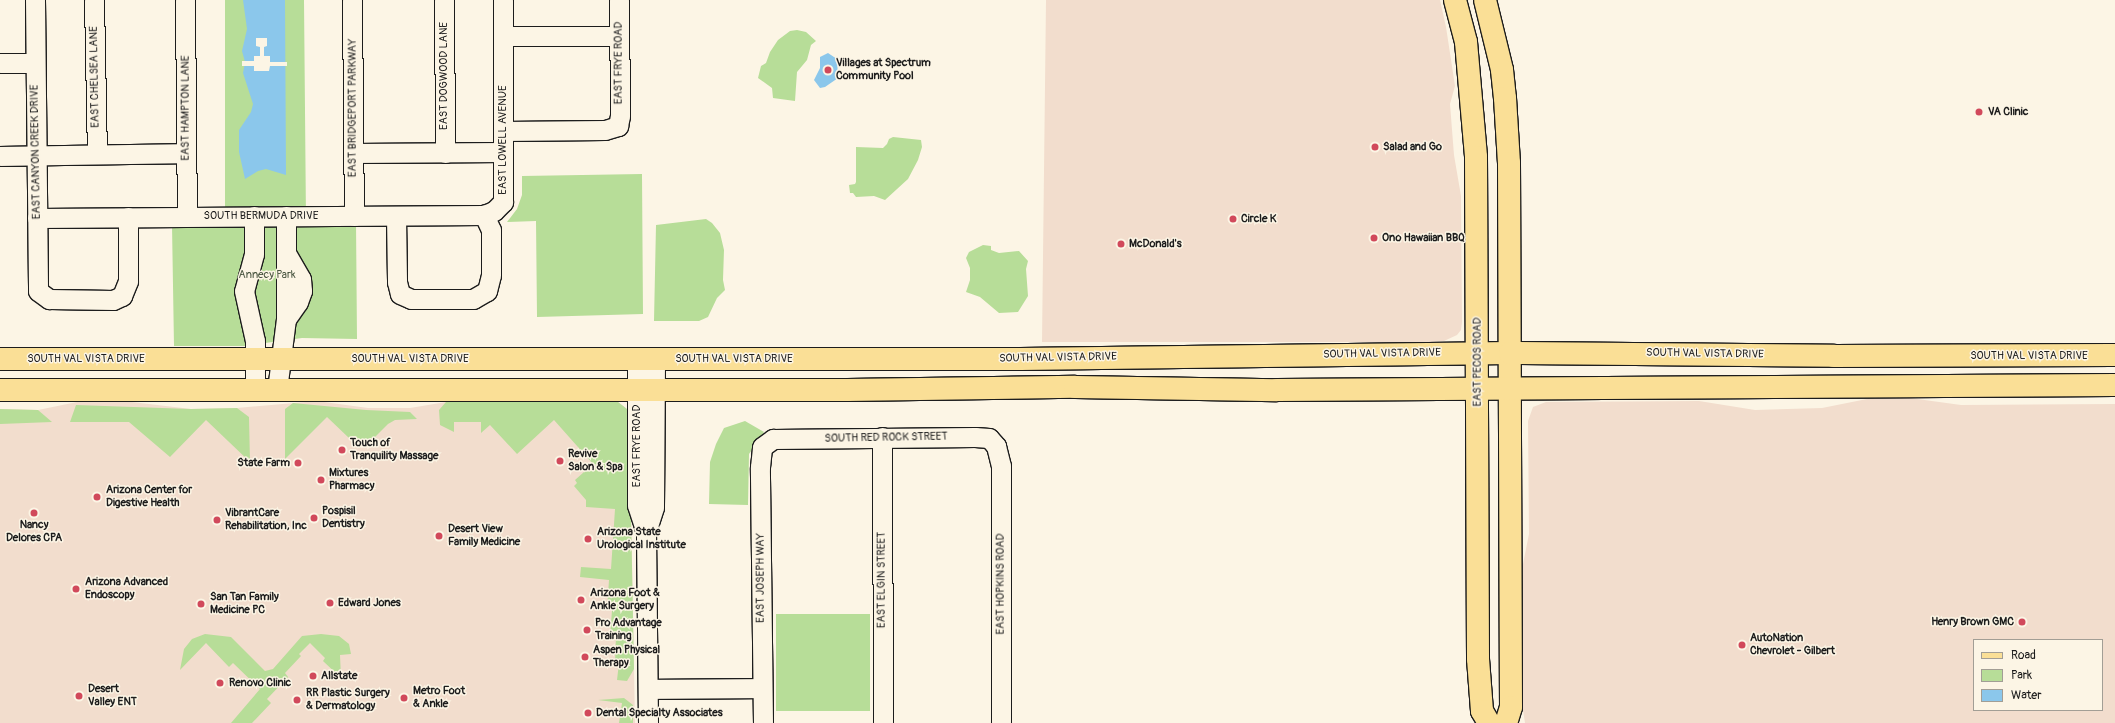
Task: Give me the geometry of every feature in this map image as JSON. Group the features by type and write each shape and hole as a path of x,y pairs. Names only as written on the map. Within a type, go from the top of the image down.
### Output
{"main road":[{"name":"EAST PECOS ROAD","path":"1455,0 1466,42 1476,144 1478,659 1482,711 1489,723"},
{"path":"1470,0 1475,24 1498,52"},
{"path":"1485,0 1498,52 1506,98 1508,134 1511,707 1506,723"},
{"name":"SOUTH VAL VISTA DRIVE","path":"0,359 951,359 1478,353 1834,356 2115,355"},
{"path":"1728,386 1762,374 1809,373 1821,367 1834,356"},
{"path":"1842,386 1855,375 1862,372 1930,369 1949,356"},
{"path":"1103,358 1104,387"},
{"path":"867,390 900,374 932,374 946,371 951,359"},
{"path":"0,390 867,390 1104,387 1277,390 1728,386 2115,385"}],"street":[{"name":"EAST CANYON CREEK DRIVE","path":"35,0 35,155 38,291 49,299 113,300 122,296 128,281 128,217"},
{"name":"EAST CHELSEA LANE","path":"94,0 97,154"},
{"name":"EAST HAMPTON LANE","path":"186,0 187,216"},
{"name":"EAST BRIDGEPORT PARKWAY","path":"352,0 354,216"},
{"name":"EAST DOGWOOD LANE","path":"444,0 445,153"},
{"name":"EAST LOWELL AVENUE","path":"484,215 494,211 503,202 503,0"},
{"name":"EAST FRYE ROAD","path":"503,131 605,130 618,126 620,116 619,0"},
{"path":"503,36 619,36"},
{"path":"0,63 35,63"},
{"path":"353,153 503,152"},
{"path":"0,156 186,153"},
{"path":"396,216 397,282 400,294 411,299 474,299 487,291 491,275 491,230 484,215"},
{"name":"SOUTH BERMUDA DRIVE","path":"37,218 484,215"},
{"path":"254,216 254,254 244,291 245,304 255,333 255,390"},
{"path":"278,390 286,319 286,216"},
{"name":"EAST FRYE ROAD","path":"646,358 646,389 637,505 646,532 648,723"},
{"name":"EAST ELGIN STREET","path":"882,437 883,723"},
{"name":"SOUTH RED ROCK STREET","path":"772,439 975,437 989,438 996,446"},
{"name":"EAST JOSEPH WAY","path":"763,723 760,467 762,447 772,439"},
{"name":"EAST HOPKINS ROAD","path":"996,446 1001,466 1001,723"},
{"path":"648,689 762,688"}],"shaded area":[{"path":"1046,0 1440,0 1446,27 1455,86 1450,104 1454,155 1461,196 1462,322 1461,330 1457,335 1444,341 1433,342 1042,342"},
{"path":"1910,398 1961,405 2115,404 2115,723 1525,723 1520,691 1522,569 1529,534 1528,421 1533,407 1546,402 1699,401 1755,410 1822,408 1867,399"},
{"path":"317,401 368,408 410,408 446,402 618,402 627,409 631,506 635,723 0,723 0,409 38,410 77,402 132,402 191,409 237,408"}],"green space":[{"name":"Annecy Park","path":"225,0 304,0 306,221 356,221 357,339 302,338 244,346 174,346 172,225 225,223"},
{"path":"797,30 806,32 816,41 811,45 807,60 797,72 795,101 773,98 772,88 758,78 761,66 766,63 770,52 778,40 790,31"},
{"path":"893,137 921,140 922,147 918,160 908,179 885,200 874,196 856,197 853,193 850,193 849,185 855,184 856,182 856,147 883,148 889,139"},
{"path":"642,174 643,314 537,317 536,221 507,222 517,209 522,195 522,176"},
{"path":"706,219 712,223 720,233 724,250 723,280 725,290 717,298 708,317 699,321 654,321 656,225"},
{"path":"983,245 991,246 991,250 999,253 1019,251 1028,261 1026,269 1028,296 1018,312 999,313 980,297 966,292 970,280 970,268 966,258 969,252"},
{"path":"446,402 618,402 627,409 629,413 634,669 627,681 617,680 619,663 615,662 616,637 610,637 612,610 607,610 609,580 580,577 581,567 611,569 615,509 586,507 586,500 574,486 577,483 575,480 593,464 554,420 517,454 490,425 481,433 481,422 454,422 454,432 440,425 439,410"},
{"path":"293,403 366,410 410,412 417,419 395,420 388,424 366,446 349,438 327,417 285,459 285,409"},
{"path":"76,405 191,409 237,408 249,417 250,462 206,420 170,457 129,422 70,422"},
{"path":"0,409 38,410 52,422 0,424"},
{"path":"745,421 764,432 749,454 748,505 709,504 710,462 716,444 724,428"},
{"path":"776,614 870,614 870,711 776,711"},
{"path":"205,634 231,637 265,671 273,669 302,636 321,634 339,636 349,644 351,654 340,655 341,678 323,661 325,658 310,643 299,654 301,656 285,673 288,677 267,699 271,703 252,723 231,723 260,689 233,663 229,667 206,643 180,670 184,649 192,639"},
{"path":"624,698 633,705 633,723 619,723 622,703 598,700"}],"water":[{"path":"243,0 285,0 286,175 266,169 258,171 245,179 239,152 239,130 251,112 253,104 243,73 245,62 242,51 247,29"},
{"name":"Villages at Spectrum Community Pool","path":"828,53 837,59 838,78 825,87 820,88 814,80 820,68 820,57"}],"pier":[{"path":"256,38 267,38 267,46 264,47 264,56 270,56 270,62 287,62 287,66 270,66 269,71 254,71 254,66 242,66 242,61 254,61 254,56 260,56 260,47 256,46"}],"place":[{"name":"Villages at Spectrum Community Pool","path":"828,70"},
{"name":"VA Clinic","path":"1979,112"},
{"name":"Salad and Go","path":"1375,147"},
{"name":"Circle K","path":"1233,219"},
{"name":"Ono Hawaiian BBQ","path":"1374,238"},
{"name":"McDonald's","path":"1121,244"},
{"name":"Touch of Tranquility Massage","path":"342,450"},
{"name":"Revive Salon & Spa","path":"560,461"},
{"name":"State Farm","path":"298,463"},
{"name":"Mixtures Pharmacy","path":"321,480"},
{"name":"Arizona Center for Digestive Health","path":"97,497"},
{"name":"Nancy Delores CPA","path":"34,513"},
{"name":"Pospisil Dentistry","path":"314,518"},
{"name":"VibrantCare Rehabilitation, Inc","path":"217,520"},
{"name":"Desert View Family Medicine","path":"439,536"},
{"name":"Arizona State Urological Institute","path":"588,539"},
{"name":"Arizona Advanced Endoscopy","path":"76,589"},
{"name":"Arizona Foot & Ankle Surgery","path":"581,600"},
{"name":"Edward Jones","path":"330,603"},
{"name":"San Tan Family Medicine PC","path":"201,604"},
{"name":"Henry Brown GMC","path":"2022,622"},
{"name":"Pro Advantage Training","path":"587,630"},
{"name":"AutoNation Chevrolet - Gilbert","path":"1742,645"},
{"name":"Aspen Physical Therapy","path":"585,657"},
{"name":"Allstate","path":"313,676"},
{"name":"Renovo Clinic","path":"220,683"},
{"name":"Desert Valley ENT","path":"79,696"},
{"name":"Metro Foot & Ankle","path":"404,698"},
{"name":"RR Plastic Surgery & Dermatology","path":"297,700"},
{"name":"Dental Specialty Associates","path":"588,713"}]}
